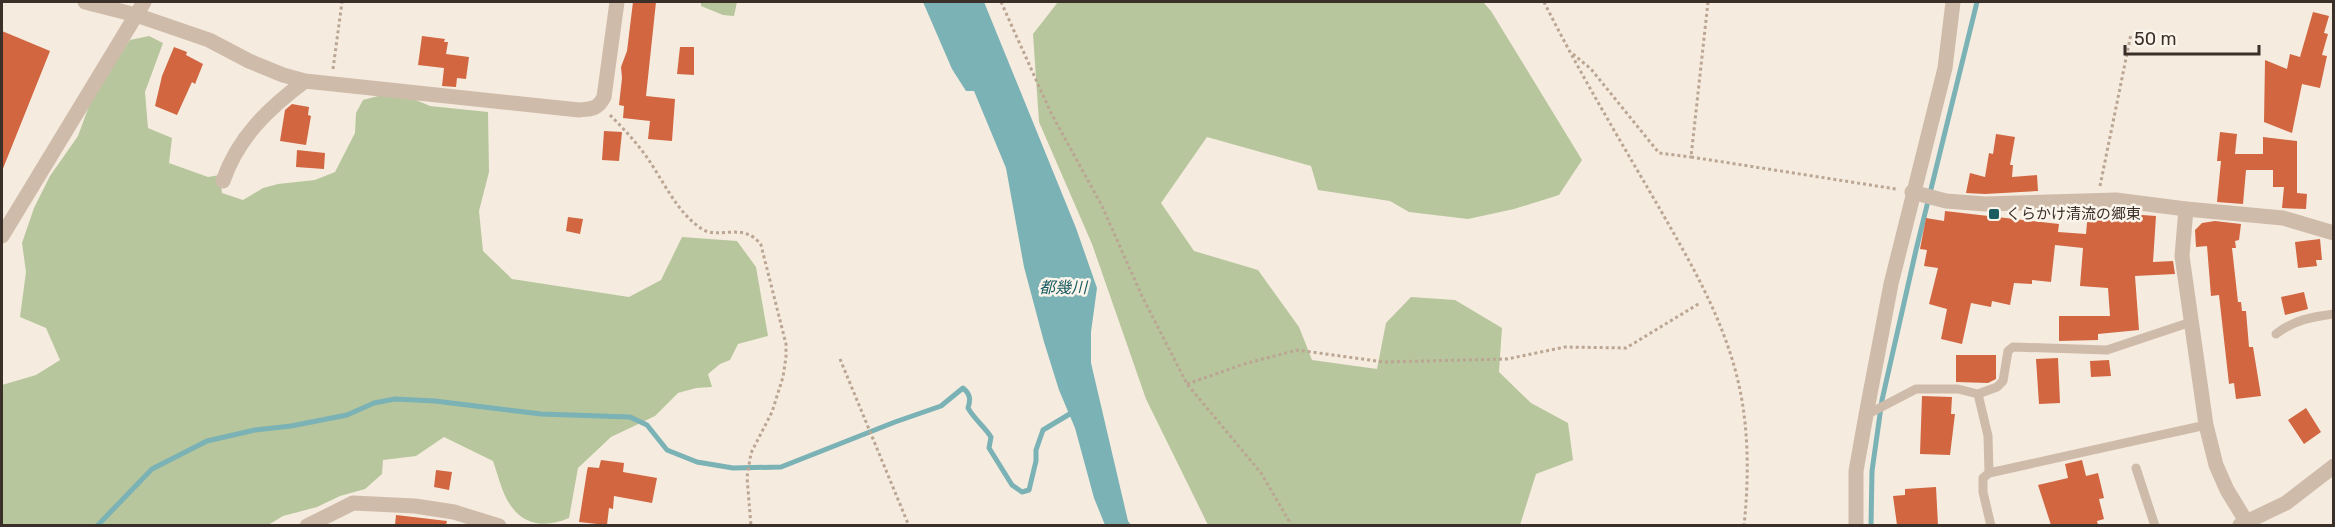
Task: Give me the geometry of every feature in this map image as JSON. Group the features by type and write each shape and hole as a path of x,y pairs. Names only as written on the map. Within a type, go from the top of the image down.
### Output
{"street":[{"path":"85,2 140,8 209,39 249,61 305,81 579,110 593,109 600,105 604,97 617,2"},
{"path":"1856,525 1856,471 1866,415 1891,284 1912,192 1945,68 1953,2"},
{"path":"2,236 140,8"},
{"path":"223,181 240,144 255,124 275,103 305,81"},
{"path":"1912,192 1946,201 1984,204 2116,200 2283,218 2334,233"},
{"path":"2186,209 2182,256 2206,425 2216,465 2245,524 2286,503 2334,466"},
{"path":"306,525 353,503 416,506 454,512 499,525"}],"lane":[{"path":"2276,334 2289,324 2307,317 2334,314"},
{"path":"1866,415 1916,389 1958,389 1978,394 1997,387 2003,381 2008,351 2013,347 2107,350 2191,322"},
{"path":"1978,394 1988,436 1989,473"},
{"path":"1991,525 1983,492 1983,478 1989,473 2206,425"},
{"path":"2136,468 2155,525"}],"path":[{"path":"332,83 342,2"},
{"path":"1001,2 1051,113 1102,206 1141,294 1187,384 1261,473 1292,525"},
{"path":"1544,2 1670,226 1708,298 1723,333 1738,381 1742,406 1747,468 1744,525"},
{"path":"1690,157 1708,2"},
{"path":"2098,200 2131,34"},
{"path":"1571,52 1591,69 1659,153 1912,192"},
{"path":"600,105 625,130 645,155 684,214 704,231 744,233 755,237 761,245 783,334 786,357 772,412 751,453 747,477 751,525"},
{"path":"1187,384 1244,364 1297,350 1384,362 1507,359 1565,347 1626,348 1700,303"},
{"path":"840,359 909,525"}],"green space":[{"path":"701,2 737,2 734,16 723,15 701,6"},
{"path":"1058,2 1483,2 1491,11 1582,160 1559,195 1514,209 1468,219 1409,212 1390,201 1318,190 1311,166 1207,137 1161,203 1194,251 1258,270 1299,327 1312,360 1377,369 1386,323 1411,297 1455,300 1502,328 1499,372 1531,403 1568,423 1573,460 1536,474 1520,525 1208,525 1146,399 1092,244 1039,122 1033,34"},
{"path":"149,36 163,43 145,92 148,128 172,138 169,163 208,177 220,175 222,193 243,200 263,188 315,180 335,172 355,133 356,113 363,100 382,95 411,98 430,106 488,112 489,172 479,211 483,251 512,279 629,297 661,280 682,237 737,241 756,267 768,336 738,344 730,360 720,364 708,374 712,387 678,393 655,416 611,437 578,468 569,518 553,523 537,523 523,518 508,501 493,461 444,437 416,456 383,460 382,474 365,489 340,496 317,507 283,516 268,525 2,526 2,385 36,375 60,360 46,328 20,317 26,272 22,243 34,208 50,176 78,136 93,95 130,40"}],"water":[{"name":"都幾川","path":"923,2 984,2 1076,228 1097,288 1091,332 1091,363 1128,521 1131,525 1105,525 1094,498 1075,428 1059,390 1044,342 1024,267 1006,168 974,91 966,91 952,69"}],"building":[{"path":"633,2 656,2 646,96 675,99 672,141 648,139 650,121 623,118 624,106 619,105 621,67 627,51"},
{"path":"2313,12 2329,16 2324,33 2328,34 2322,55 2327,56 2320,88 2302,84 2292,133 2264,122 2265,60 2287,69 2290,54 2300,57"},
{"path":"2,31 50,51 2,171"},
{"path":"422,36 445,39 444,42 448,42 446,54 469,57 466,79 457,78 456,87 442,86 444,68 418,65"},
{"path":"174,47 187,52 186,55 203,64 195,84 192,82 177,115 155,106 162,76"},
{"path":"680,47 694,47 694,75 677,74"},
{"path":"292,104 309,107 308,115 311,116 306,145 280,141 285,110"},
{"path":"604,131 622,132 619,161 602,160"},
{"path":"2220,132 2237,134 2235,154 2263,154 2263,137 2297,141 2297,193 2307,194 2306,209 2282,208 2284,187 2273,187 2273,170 2246,170 2243,204 2217,202 2221,161 2217,161"},
{"path":"1996,134 2015,137 2010,165 2013,165 2012,177 2037,175 2038,191 1966,193 1970,173 1985,177 1989,153 1993,154"},
{"path":"297,150 325,153 324,169 296,167"},
{"path":"1945,211 2059,224 2058,232 2086,234 2088,211 2156,216 2153,262 2173,261 2175,274 2135,276 2139,330 2098,334 2098,340 2059,341 2059,316 2110,316 2108,288 2080,286 2083,248 2055,245 2051,282 2032,280 2032,284 2014,283 2010,305 1992,301 1991,307 1971,303 1962,344 1941,339 1947,309 1929,304 1938,268 1924,266 1927,250 1920,249 1926,218 1944,221"},
{"path":"568,217 583,219 580,234 566,231"},
{"path":"2215,221 2241,224 2239,240 2235,241 2236,248 2232,248 2238,302 2241,302 2242,311 2246,311 2249,347 2253,347 2261,396 2236,399 2234,383 2229,384 2219,295 2211,296 2207,246 2196,247 2195,230 2202,223"},
{"path":"2320,239 2322,260 2316,260 2317,266 2298,268 2295,242"},
{"path":"2304,292 2308,309 2285,315 2281,297"},
{"path":"1956,355 1996,355 1996,379 1988,383 1956,382"},
{"path":"2058,358 2060,403 2039,404 2036,359"},
{"path":"2109,360 2111,376 2091,377 2090,361"},
{"path":"1922,396 1952,397 1951,414 1955,414 1950,455 1920,454"},
{"path":"2306,408 2321,432 2304,444 2288,420"},
{"path":"601,460 624,463 623,472 657,478 652,503 614,496 613,509 609,508 607,525 579,522 588,467 599,468"},
{"path":"2082,460 2086,476 2098,473 2104,498 2099,499 2104,519 2097,521 2098,525 2051,525 2038,485 2068,478 2065,464"},
{"path":"436,470 452,472 449,490 434,487"},
{"path":"1936,487 1938,525 1897,525 1893,496 1905,495 1905,489"},
{"path":"396,515 447,521 446,525 395,525"}],"waterway":[{"path":"1871,526 1872,471 1882,400 1977,2"},
{"path":"97,526 152,469 207,441 255,430 291,426 347,415 374,403 395,399 435,401 541,414 630,417 647,425 667,450 697,462 733,468 781,467 941,406 963,388 969,397 968,408 991,437 989,448 1012,485 1022,492 1029,490 1036,461 1036,450 1043,430 1073,412"}],"place":[{"name":"くらかけ清流の郷東","path":"1994,214"}]}
